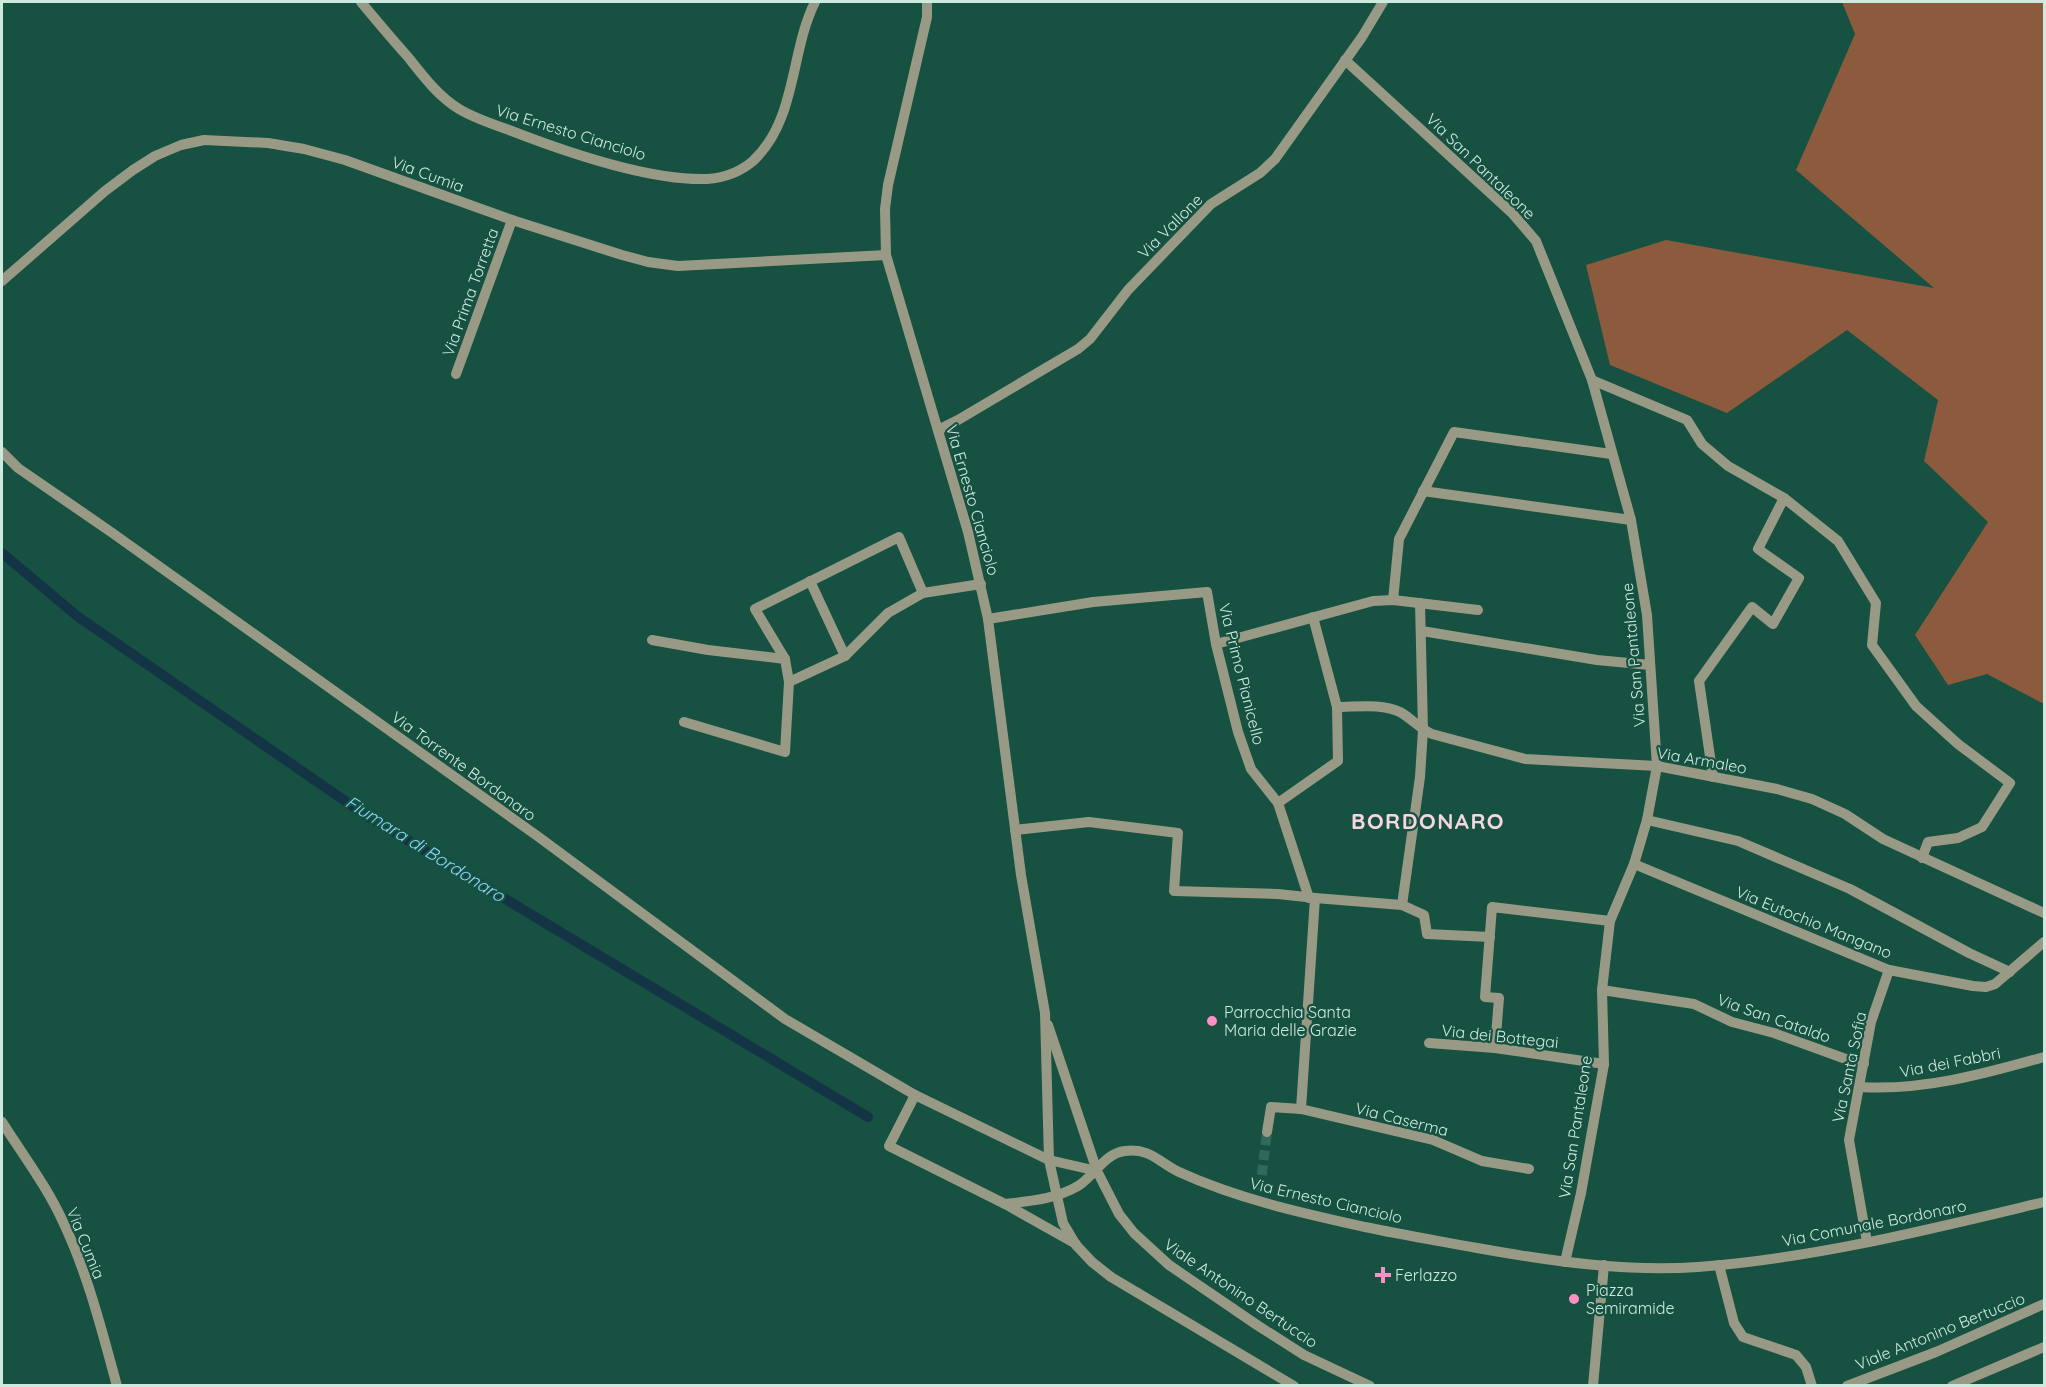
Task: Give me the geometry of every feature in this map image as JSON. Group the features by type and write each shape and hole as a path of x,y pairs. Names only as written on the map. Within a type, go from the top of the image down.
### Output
{"street":[{"name":"Via Ernesto Cianciolo","path":"361,2 434,88 459,109 534,140 612,163 685,179 710,179 733,174 753,161 779,123 789,94 807,21 815,2"},
{"name":"Via Ernesto Cianciolo","path":"927,2 927,16 888,185 885,209 886,255 981,584 988,619 1015,830 1045,1013"},
{"name":"Via Vallone","path":"938,430 1078,349 1090,339 1128,290 1211,204 1260,173 1275,159 1362,37 1383,2"},
{"name":"Via San Pantaleone","path":"1345,60 1512,213 1536,241 1592,380 1631,520 1647,615 1657,766 1647,820 1635,864 1610,921 1602,990 1604,1064 1581,1193 1565,1262"},
{"name":"Via Cumia","path":"2,281 105,191 133,170 155,156 181,144 204,140 268,143 304,149 345,160 512,220 648,262 678,266 886,255"},
{"name":"Via Prima Torretta","path":"456,374 512,220"},
{"path":"1592,380 1687,420 1702,444 1728,466 1784,498 1838,541 1875,603 1872,645 1916,706 1958,744 2010,783 1982,827 1958,838 1928,842 1922,858"},
{"path":"1393,600 1399,539 1454,432 1611,454"},
{"name":"Via Torrente Bordonaro","path":"2,452 18,468 120,538 536,835 785,1019 915,1095 1049,1160 1097,1171"},
{"path":"1423,491 1631,520"},
{"path":"1713,777 1700,681 1752,607 1773,624 1799,578 1758,549 1784,498"},
{"path":"684,722 785,752 789,682 785,659 754,609 899,537 923,593"},
{"path":"810,581 845,656"},
{"path":"789,682 845,656 888,613 923,593 981,584"},
{"name":"Via Primo Pianicello","path":"988,619 1093,602 1207,592 1216,644 1238,732 1251,769 1278,803 1312,898 1301,1109"},
{"path":"1216,644 1373,601 1393,600 1478,610"},
{"path":"1402,904 1420,777 1423,730 1420,603"},
{"path":"1278,803 1338,761 1337,707 1313,617"},
{"path":"1422,631 1597,660 1650,665"},
{"path":"652,640 708,650 785,659"},
{"name":"Via Armaleo","path":"1337,707 1383,707 1401,712 1432,735 1525,759 1657,766 1777,789 1812,799 1845,814 1883,839 2044,913"},
{"path":"1647,820 1738,841 1850,889 1969,953 2010,972"},
{"path":"1015,830 1089,822 1178,833 1174,891 1278,894 1402,904 1424,915 1427,934 1490,937"},
{"name":"Via Eutochio Mangano","path":"1635,864 1888,970 1986,987 1995,984 2044,942"},
{"path":"1495,1048 1499,998 1485,997 1492,907 1610,921"},
{"name":"Via Santa Sofia","path":"1867,1242 1849,1140 1871,1022 1888,970"},
{"name":"Via San Cataldo","path":"1602,990 1694,1004 1732,1022 1774,1032 1864,1064"},
{"path":"1045,1013 1049,1160 1063,1223 1076,1245 1111,1277 1294,1386"},
{"name":"Viale Antonino Bertuccio","path":"1045,1013 1097,1171 1124,1220 1149,1248 1169,1265 1304,1355 1370,1386"},
{"name":"Via dei Bottegai","path":"1429,1044 1495,1048 1604,1064"},
{"name":"Via dei Fabbri","path":"1860,1087 1888,1089 1926,1086 2044,1057"},
{"path":"915,1095 889,1146 1005,1204 1076,1245"},
{"path":"1267,1132 1271,1107 1301,1109"},
{"name":"Via Caserma","path":"1301,1109 1433,1140 1482,1161 1529,1169"},
{"name":"Via Cumia","path":"2,1122 64,1223 92,1299 117,1386"},
{"name":"Via Ernesto Cianciolo","path":"1005,1204 1056,1196 1079,1185 1097,1171 1110,1156 1124,1151 1146,1151 1176,1170 1259,1196 1292,1210 1392,1232 1565,1262"},
{"name":"Via Comunale Bordonaro","path":"1565,1262 1651,1267 1719,1265 1828,1251 2044,1202"},
{"path":"1593,1386 1604,1265"},
{"path":"1719,1265 1734,1323 1743,1337 1796,1355 1806,1366 1812,1386"},
{"name":"Viale Antonino Bertuccio","path":"1846,1386 1936,1353 2044,1304"},
{"path":"1952,1386 2044,1347"}],"shaded area":[{"path":"1842,2 2044,2 2044,704 1987,674 1948,685 1915,635 1988,522 1924,461 1938,400 1847,330 1727,413 1610,365 1586,265 1666,240 1934,288 1796,170 1855,34"}],"waterway":[{"name":"Fiumara di Bordonaro","path":"2,553 77,616 364,814 868,1117"}],"tunnel":[{"path":"1260,1190 1267,1132"}],"place":[{"name":"Parrocchia Santa Maria delle Grazie","path":"1212,1021"},
{"name":"Ferlazzo","path":"1383,1275"},
{"name":"Piazza Semiramide","path":"1574,1299"}],"district":[{"name":"BORDONARO","path":"1428,821"}]}
